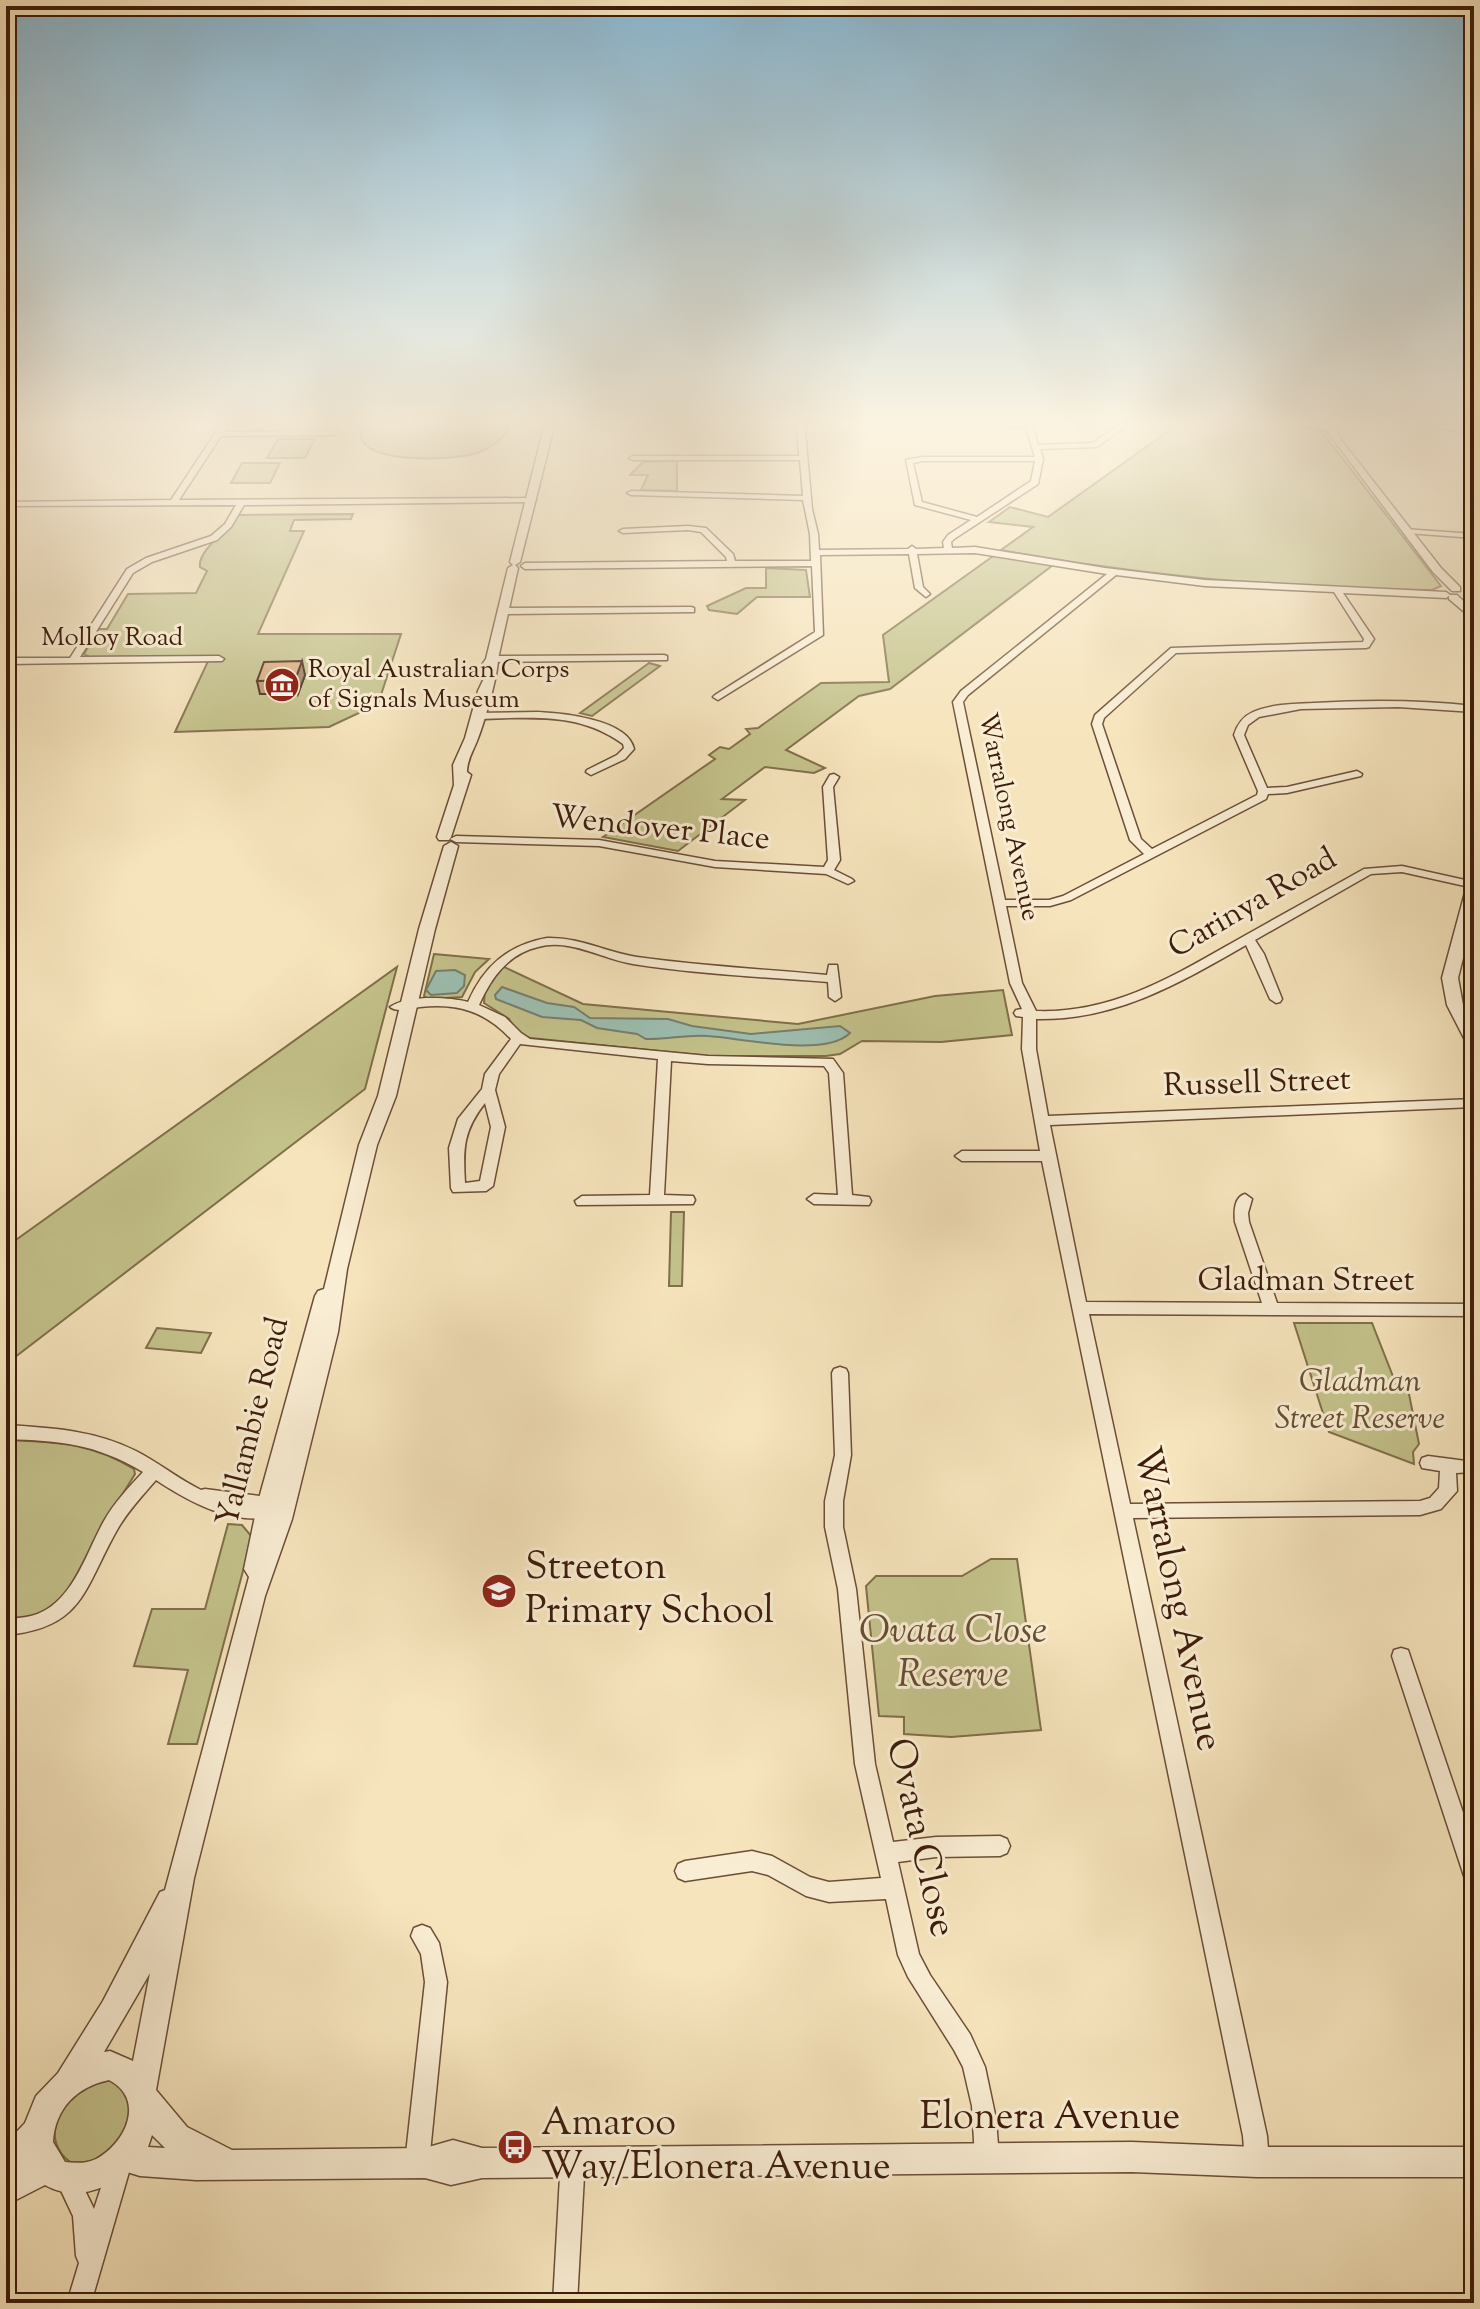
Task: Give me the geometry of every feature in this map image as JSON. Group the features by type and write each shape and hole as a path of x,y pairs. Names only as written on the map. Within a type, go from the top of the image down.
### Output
{"street":[{"path":"73,661 130,571 149,560 214,538 225,528"},
{"name":"Yallambie Road","path":"143,2094 181,1878 273,1507 330,1323 337,1269 368,1145 387,1096 404,1007 450,842 452,814 472,756 477,716 492,674 492,659 511,582 520,563 527,528"},
{"path":"623,531 645,528 703,530 730,556 732,565"},
{"path":"718,697 819,636 821,630 811,528"},
{"path":"948,549 948,539 967,528"},
{"path":"1404,528 1459,593 1472,614"},
{"path":"1407,531 1474,536"},
{"path":"912,549 919,588 926,594"},
{"path":"520,563 783,564 859,552 948,549 992,551 1109,572 1205,583 1338,591 1459,593"},
{"name":"Warralong Avenue","path":"1109,572 1100,583 959,698 1016,983 1027,1014 1023,1034 1029,1049 1080,1312 1255,2136 1257,2162"},
{"path":"1152,855 1136,840 1097,724 1099,717 1174,650 1366,645 1369,639 1338,591"},
{"path":"504,611 691,610"},
{"path":"492,659 664,658"},
{"name":"Molloy Road","path":"6,661 219,659"},
{"path":"999,903 1061,900 1262,797 1263,791 1239,735 1244,723 1261,712 1303,707 1442,706 1474,709"},
{"path":"477,716 577,718 608,728 628,743 629,749 625,755 592,772"},
{"path":"1263,791 1287,790 1357,774"},
{"path":"828,871 834,860 828,792 834,777"},
{"name":"Wendover Place","path":"450,842 599,843 704,863 828,871 848,881"},
{"name":"Carinya Road","path":"1027,1014 1113,1005 1145,995 1361,873 1375,869 1402,869 1474,885"},
{"path":"1474,885 1468,932 1451,967 1450,991 1474,1042"},
{"path":"1248,938 1258,954 1276,999"},
{"path":"472,1007 482,982 492,969 526,946 550,940 582,943 629,960 833,973 835,997"},
{"path":"404,1007 472,1007 498,1019 517,1039 720,1061 816,1060 831,1063 836,1073 845,1199"},
{"path":"488,1090 498,1127 486,1186 458,1188 455,1160 465,1119 488,1090 492,1074 517,1039"},
{"path":"657,1200 665,1056"},
{"name":"Russell Street","path":"1042,1121 1474,1103"},
{"path":"962,1156 1048,1156"},
{"path":"814,1199 864,1201"},
{"path":"1245,1199 1242,1222 1272,1310"},
{"path":"582,1201 688,1200"},
{"name":"Gladman Street","path":"1080,1312 1474,1310"},
{"name":"Ovata Close","path":"840,1373 843,1455 834,1501 834,1527 847,1589 865,1764 907,1947 919,1979 959,2038 976,2070 987,2158"},
{"path":"6,1432 91,1440 125,1453 153,1472 221,1508 273,1507"},
{"path":"1428,1463 1469,1467"},
{"path":"1123,1511 1420,1508 1435,1504 1448,1491 1448,1465"},
{"path":"6,1627 35,1622 65,1605 81,1588 114,1520 153,1472"},
{"path":"1401,1656 1474,1876"},
{"path":"884,1853 936,1847 1000,1846"},
{"path":"685,1871 752,1861 772,1866 806,1886 829,1892 893,1888"},
{"name":"Yallambie Road","path":"64,2083 98,2039 123,1998 181,1878"},
{"path":"421,2163 436,1982 431,1951 422,1936"},
{"path":"79,2303 122,2158 141,2128 143,2094 134,2076 123,2068 110,2065 95,2066 64,2083 42,2114 38,2131 41,2158 83,2203 88,2223 88,2269"},
{"name":"Elonera Avenue","path":"143,2094 167,2133 184,2146 232,2164"},
{"path":"6,2165 38,2131"},
{"path":"6,2190 58,2174 86,2180 104,2173 122,2158"},
{"name":"Elonera Avenue","path":"122,2158 232,2164 421,2163 451,2170 482,2163 987,2158 1474,2162"},
{"path":"565,2303 572,2188 570,2163"}],"green space":[{"path":"227,528 291,528 290,531 304,531 258,634 401,634 378,704 329,727 175,732 210,657 91,658 84,654 99,629 107,629 128,594 196,593 207,571 200,567 200,561"},
{"path":"1032,528 1396,528 1441,586 1432,590 1269,584 1108,567 1001,550"},
{"path":"996,554 1053,565 890,689 859,696 786,750 825,768 814,773 765,767 722,799 745,800 678,851 603,837 715,759 709,755 720,747 729,749 750,734 746,729 758,728 821,683 889,682 883,635"},
{"path":"766,568 806,570 810,597 757,597 737,614 709,610 707,606 746,588 766,588"},
{"path":"649,663 660,666 592,716 580,713"},
{"path":"434,954 489,959 475,972 462,997 429,999 424,996"},
{"path":"502,966 583,1004 798,1024 935,996 1003,990 1012,1035 941,1042 862,1041 840,1054 826,1056 709,1056 530,1038 517,1033 509,1019 484,1003 485,990"},
{"path":"397,967 365,1089 6,1364 6,1247"},
{"path":"671,1212 684,1212 682,1286 669,1286"},
{"name":"Gladman Street Reserve","path":"1294,1323 1372,1323 1396,1384 1407,1384 1419,1444 1413,1452 1414,1464 1329,1432"},
{"path":"157,1328 211,1333 201,1353 146,1348"},
{"path":"6,1440 87,1448 118,1460 134,1469 135,1474 93,1542 74,1586 48,1609 26,1619 6,1619"},
{"path":"228,1524 242,1525 252,1537 197,1744 168,1744 188,1670 134,1666 152,1609 205,1609"},
{"name":"Ovata Close Reserve","path":"991,1559 1017,1559 1041,1730 951,1737 904,1734 904,1717 879,1716 866,1586 876,1576 962,1576"},
{"path":"109,2079 128,2092 131,2115 124,2137 100,2157 70,2162 56,2143 54,2132 59,2110 66,2099 84,2084"}],"shaded area":[{"path":"455,970 465,975 464,986 457,993 431,995 426,990 436,971"},
{"path":"502,987 547,1003 574,1007 590,1018 668,1019 692,1026 751,1034 840,1026 850,1033 838,1040 803,1045 700,1036 646,1039 637,1034 597,1028 581,1020 542,1017 496,999 495,995"}],"building":[{"path":"302,661 295,680 257,681 264,662"}],"place":[{"name":"Royal Australian Corps of Signals Museum","path":"282,685"},
{"name":"Streeton Primary School","path":"499,1591"},
{"name":"Amaroo Way/Elonera Avenue","path":"515,2147"}]}
